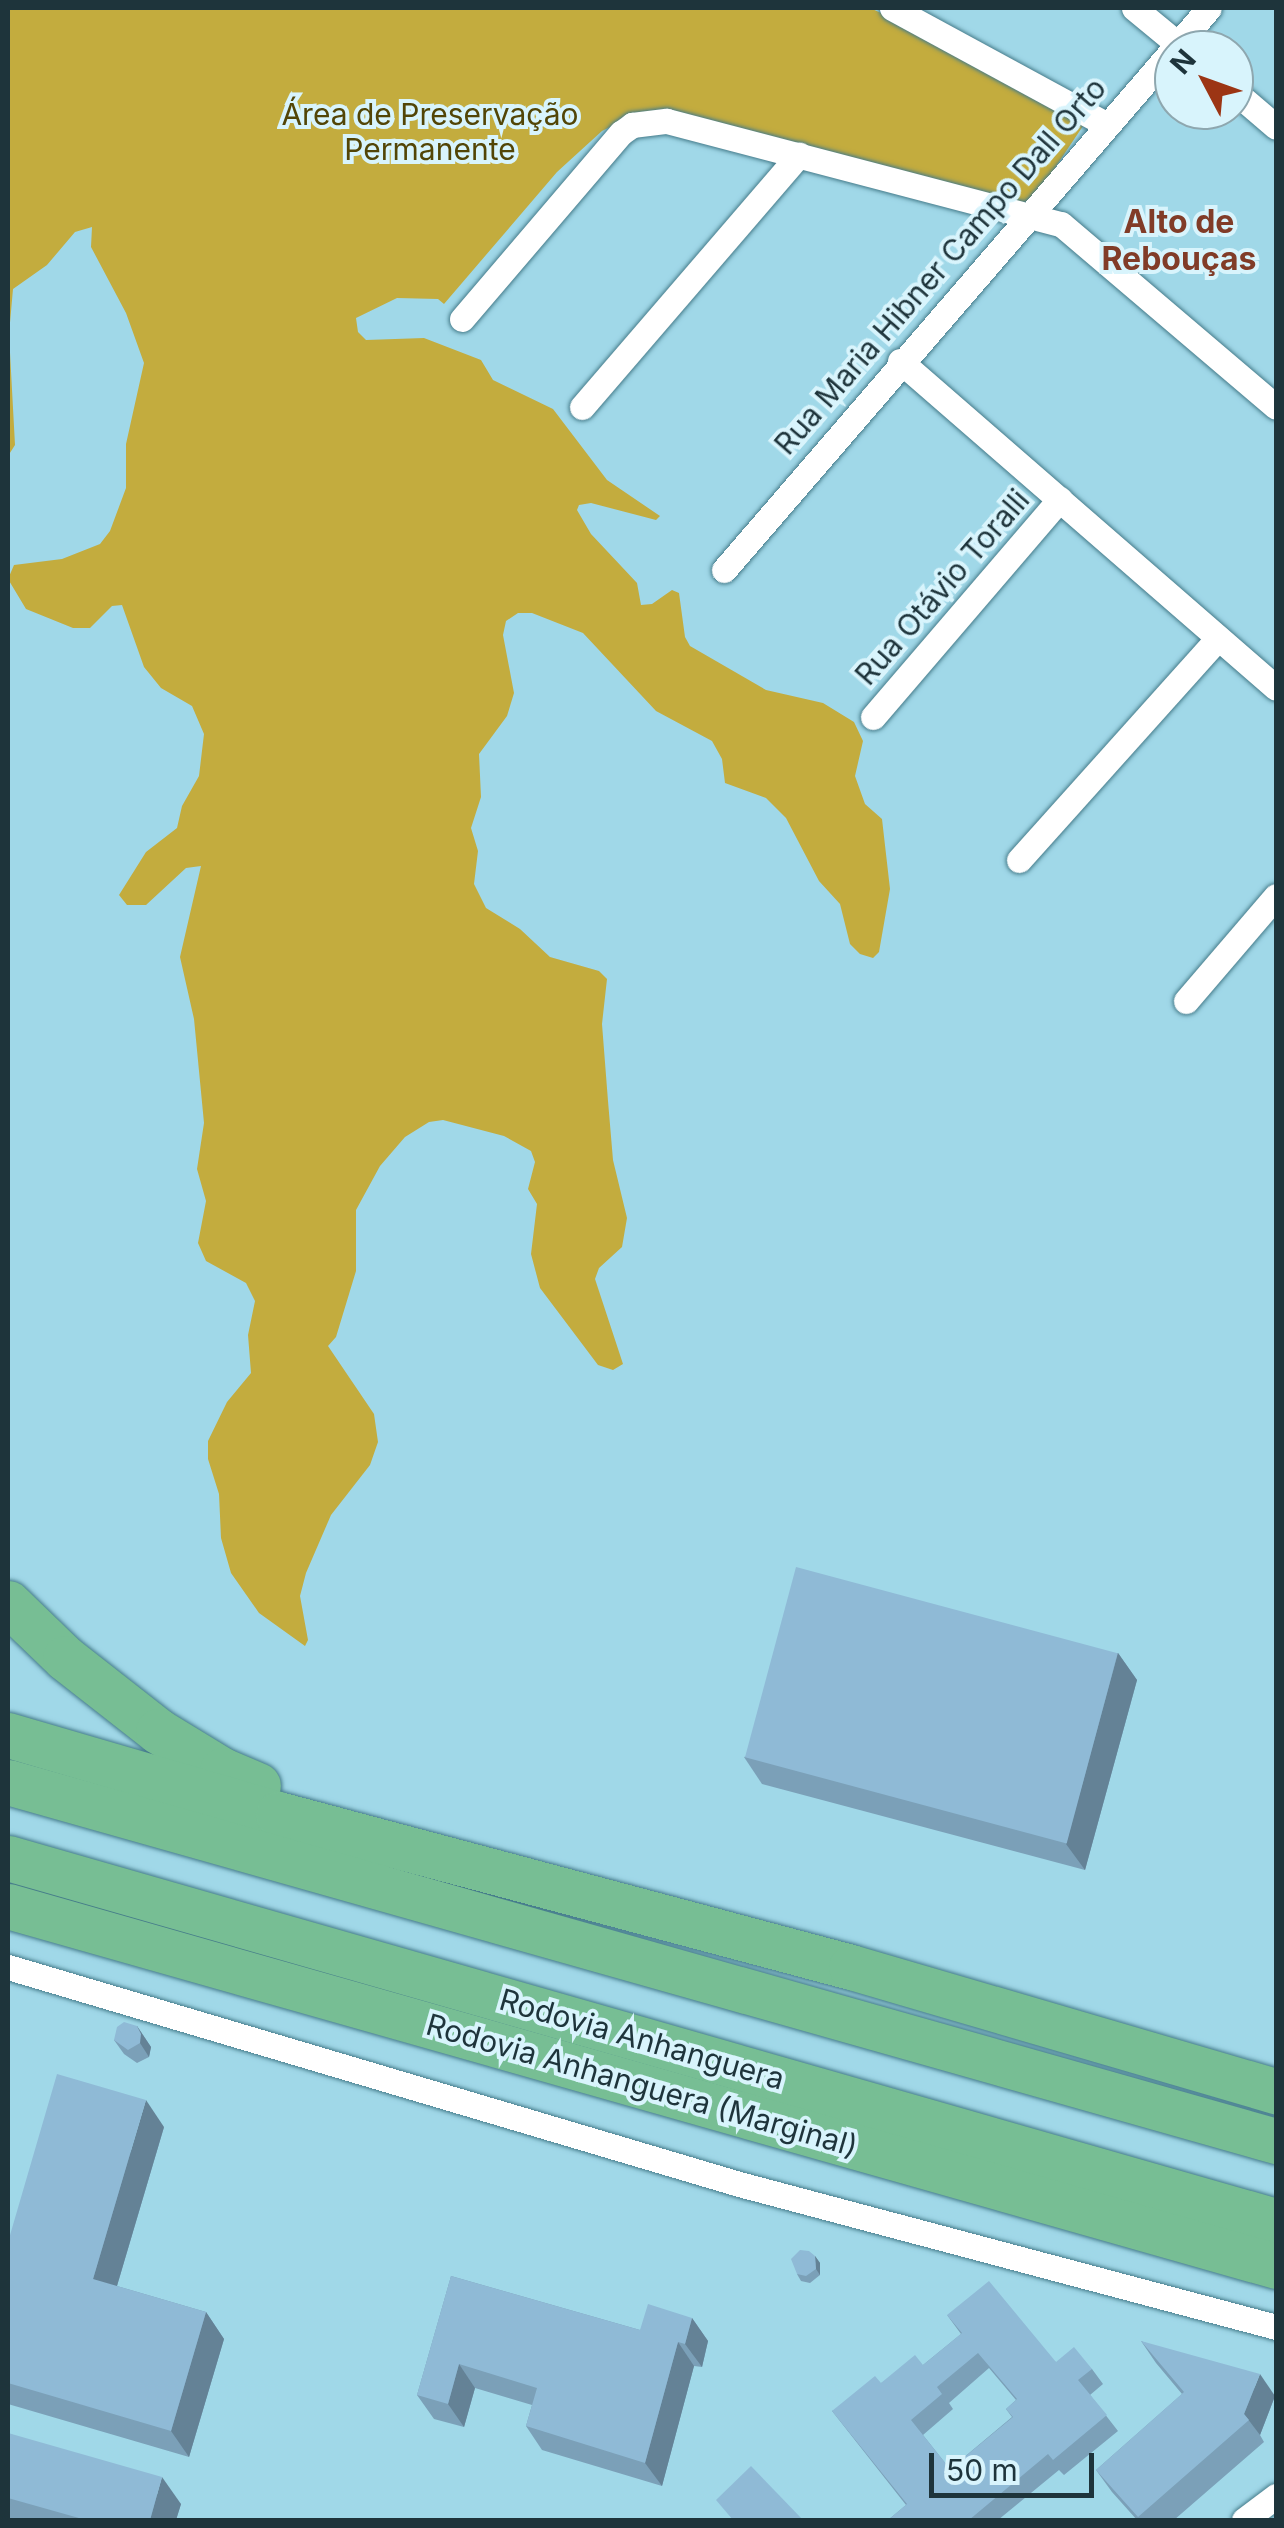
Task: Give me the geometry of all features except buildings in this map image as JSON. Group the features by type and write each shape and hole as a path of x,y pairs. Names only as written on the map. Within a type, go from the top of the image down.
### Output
{"highway":[{"path":"8,1604 66,1658 158,1731 222,1770 319,1810 538,1883"},
{"path":"8,1736 851,1967 1276,2091"},
{"path":"8,1782 1276,2141"},
{"name":"Rodovia Anhanguera","path":"8,1858 1276,2221"},
{"name":"Rodovia Anhanguera (Marginal)","path":"8,1906 1276,2266"}],"street":[{"path":"892,8 1106,124"},
{"path":"1134,8 1161,30"},
{"name":"Rua Maria Hibner Campo Dall Orto","path":"1194,30 1209,8"},
{"name":"Rua Maria Hibner Campo Dall Orto","path":"724,570 1106,124 1154,75"},
{"path":"1254,108 1276,126"},
{"path":"462,319 621,133 632,125 667,121 1061,224 1276,406"},
{"path":"582,408 799,155"},
{"path":"900,361 1276,688"},
{"name":"Rua Otávio Toralli","path":"873,717 1060,499"},
{"path":"1019,860 1218,638"},
{"path":"1186,1002 1276,896"},
{"path":"8,1967 721,2179 1276,2327"},
{"path":"1244,2520 1276,2496"}],"green space":[{"name":"Área de Preservação Permanente","path":"8,8 870,8 921,31 1083,126 1028,208 630,117 602,131 557,172 444,304 438,299 397,298 356,318 358,332 366,340 424,338 481,360 493,380 553,409 607,480 660,516 656,520 591,503 579,505 577,510 591,534 637,583 641,605 652,604 672,590 679,593 685,637 690,646 766,690 823,703 854,722 863,741 855,776 865,804 882,819 890,889 879,952 873,958 860,954 850,944 840,904 819,881 786,818 766,798 725,783 722,759 712,741 656,711 583,633 532,613 518,613 506,621 503,635 514,693 507,716 479,754 481,797 471,828 478,851 474,884 486,908 520,929 550,957 599,971 607,979 602,1024 608,1101 613,1160 627,1218 622,1247 599,1268 595,1279 623,1364 613,1370 598,1365 540,1288 531,1254 537,1204 528,1189 535,1162 531,1151 504,1136 443,1120 429,1122 405,1137 380,1166 356,1210 356,1271 336,1337 328,1346 374,1414 378,1442 370,1465 331,1515 306,1573 300,1596 308,1640 305,1646 259,1613 231,1573 221,1538 219,1494 208,1459 208,1441 227,1402 251,1373 248,1335 255,1301 246,1283 206,1261 198,1243 206,1201 197,1169 204,1123 194,1019 180,957 201,866 186,868 146,905 127,905 119,895 146,852 177,828 182,806 199,776 204,734 192,706 161,688 144,667 122,605 112,606 90,628 73,628 26,609 8,579 14,565 62,559 100,544 110,531 126,488 126,444 144,363 126,313 91,247 92,227 75,232 47,265 13,289 9,334 15,445 8,456"}],"district":[{"name":"Alto de Rebouças","path":"1179,242"}]}
